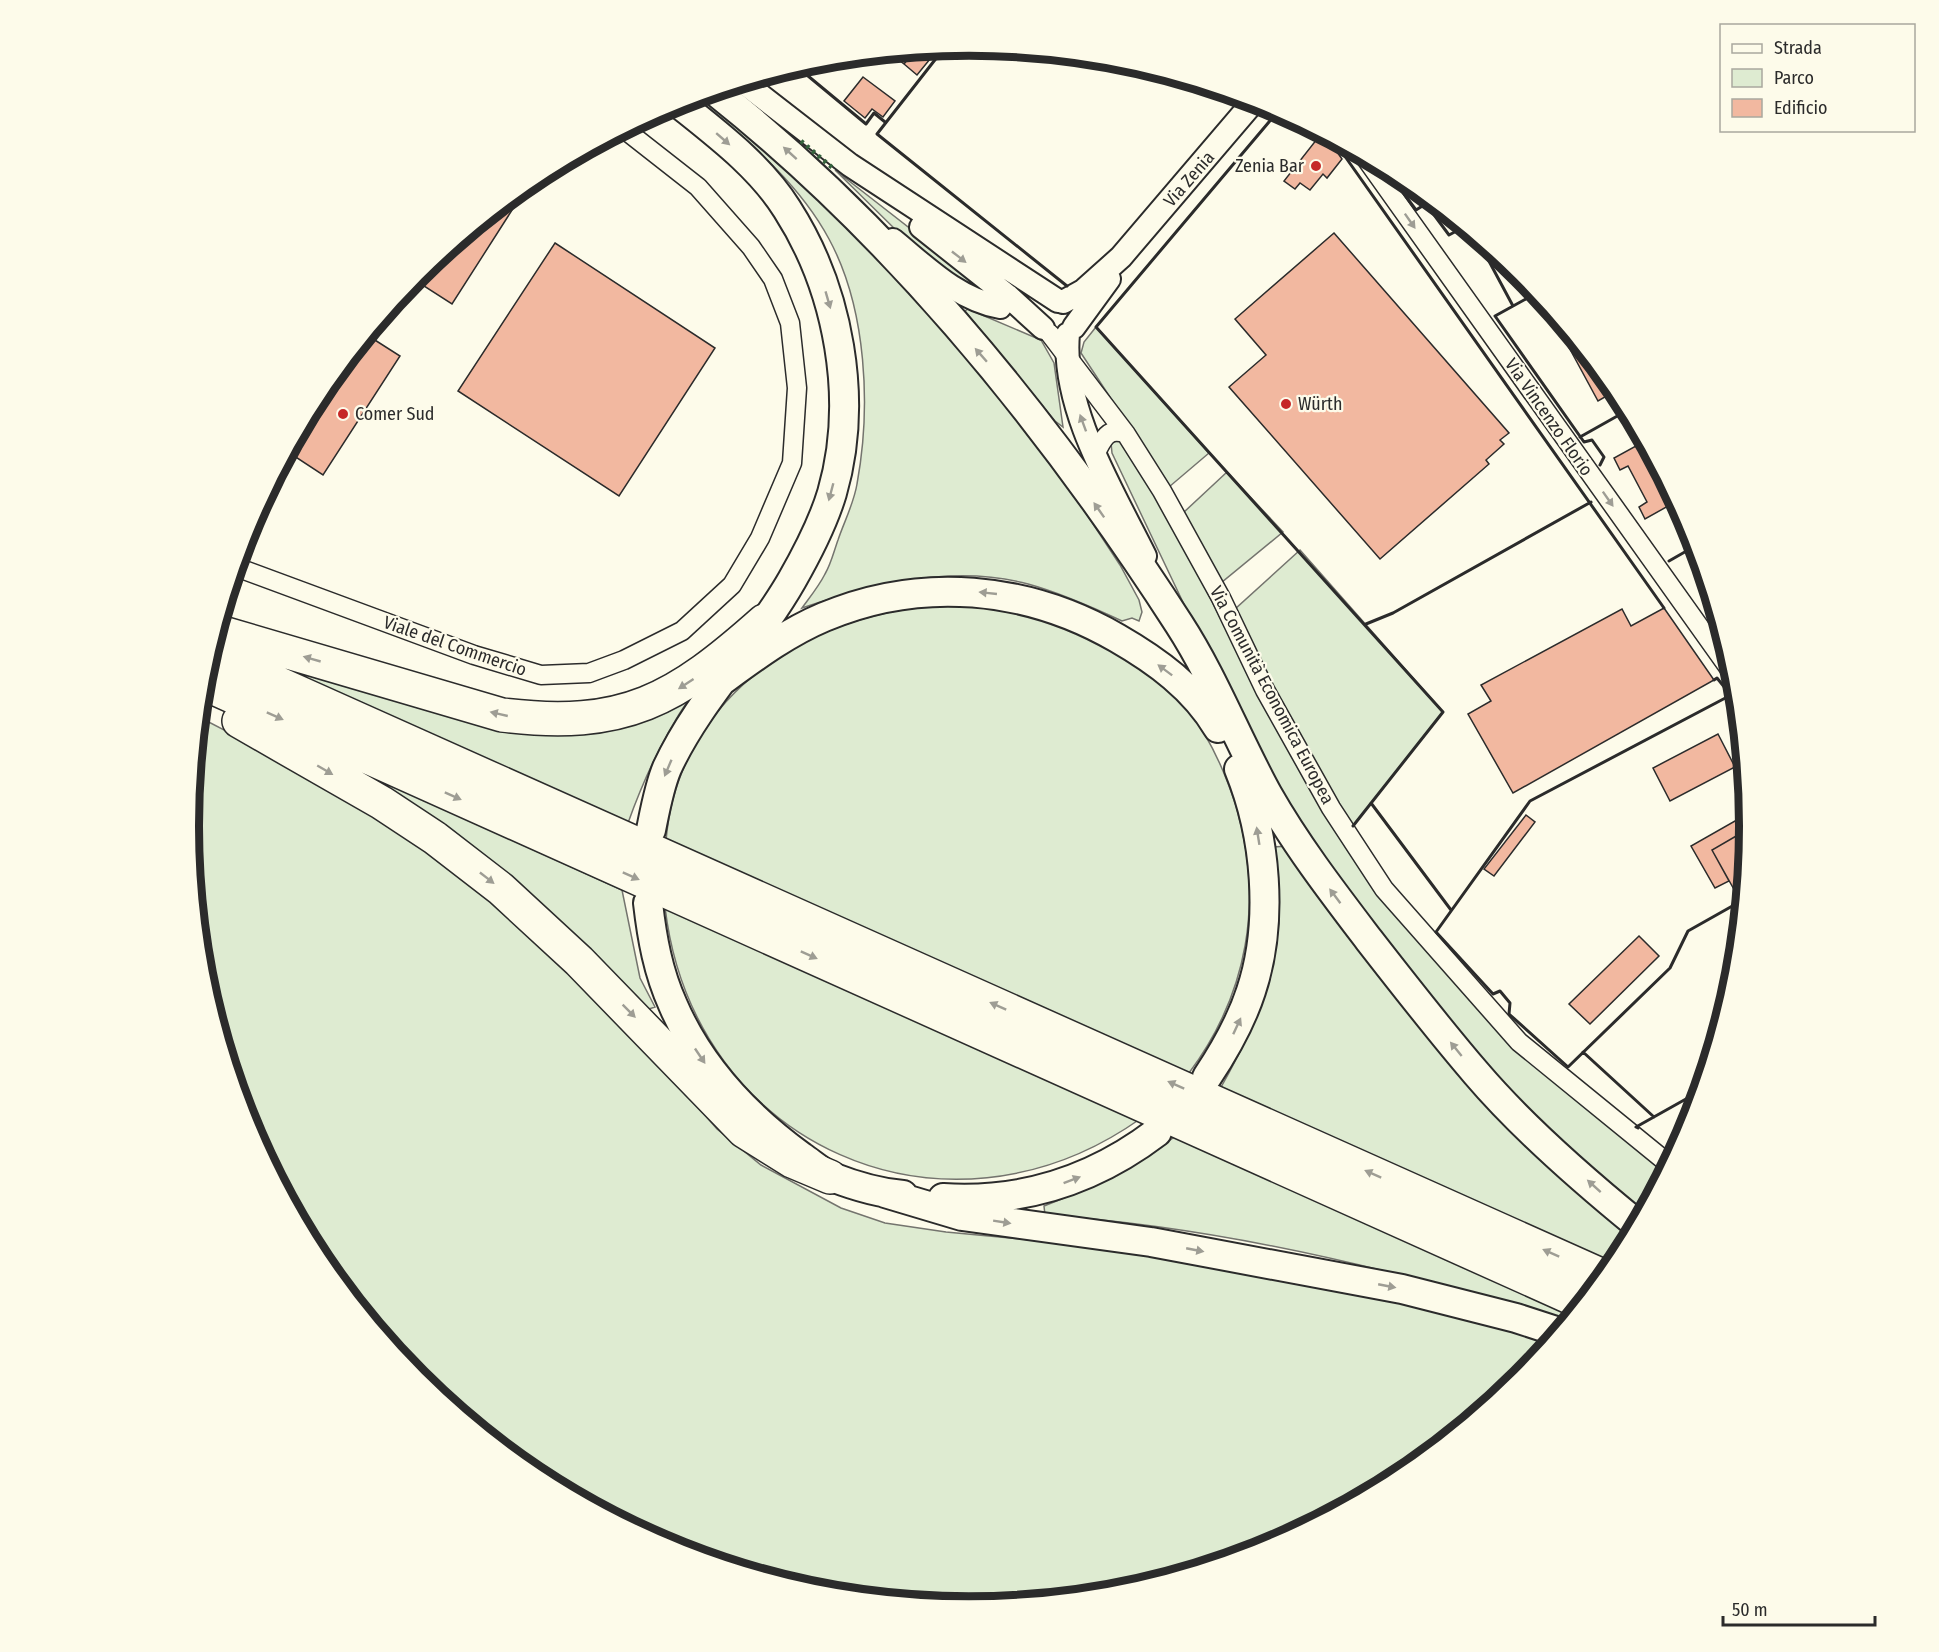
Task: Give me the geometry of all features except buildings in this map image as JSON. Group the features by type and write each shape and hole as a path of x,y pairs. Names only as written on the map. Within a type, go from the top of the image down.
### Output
{"highway":[{"path":"224,633 502,716 543,720 585,719 617,713 652,701 681,688 716,664 764,621"},
{"path":"218,657 1596,1273"},
{"path":"212,687 1577,1300"},
{"path":"209,706 372,797 435,838 501,889 579,961 744,1131 792,1161 830,1177"}],"main road":[{"path":"721,96 770,135 834,193 893,255 1013,392 1058,450 1181,627 1269,796 1329,887 1404,986 1478,1076 1539,1136 1632,1219"},
{"path":"651,830 666,770 692,721 792,581 822,522 832,491 841,426 840,356 826,290 788,210 741,156 686,110"},
{"path":"720,682 776,643 842,611 866,602 918,592 971,591 1031,601 1096,626 1168,672 1194,695 1215,723 1234,755 1247,788 1261,854 1262,935 1252,988 1243,1012 1207,1077"},
{"path":"1199,661 1215,723"},
{"path":"1234,755 1269,796"},
{"path":"648,903 652,934 664,982 695,1048 740,1105 783,1143 830,1177 962,1216 1151,1242 1402,1289 1516,1318 1552,1330"},
{"path":"885,1193 960,1199 1030,1193 1097,1170 1156,1132"}],"street":[{"path":"750,88 850,165 1010,303 1060,335"},
{"name":"Via Zenia","path":"1122,257 1248,108"},
{"name":"Viale del Commercio","path":"243,570 474,655 541,675 589,673 624,660 681,631 732,585 760,538 792,463 797,388 790,323 773,279 751,247 698,187 631,134"},
{"path":"850,165 1075,312 1060,335"},
{"name":"Via Vincenzo Florio","path":"1375,171 1720,655"},
{"path":"834,193 950,286 984,304 1057,302"},
{"path":"1122,257 1083,291 1043,311 1041,319 1060,335 1078,409 1095,455 1181,627"},
{"path":"1060,335 1101,292 1122,257"},
{"name":"Via Comunità Economica Europea","path":"1060,335 1162,491 1221,598 1265,690 1331,808 1384,889 1519,1041 1664,1160"},
{"path":"1095,455 1103,438 1110,432 1118,430 1126,434"}],"green space":[{"path":"706,102 764,147 870,251 994,385 1049,457 1120,565 1139,600 1142,612 1139,621 1132,618 1122,621 1064,596 1028,584 1000,578 971,576 942,576 885,585 802,608 829,566 856,491 864,424 862,359 858,327 842,267 816,218 786,180 703,103"},
{"path":"835,170 989,290 985,294 970,289 902,236"},
{"path":"968,309 1041,340 1054,363 1063,427 1055,421 965,311"},
{"path":"1096,327 1209,453 1169,487 1081,353 1084,342"},
{"path":"1116,438 1122,439 1167,515 1260,697 1308,785 1362,870 1392,910 1661,1166 1637,1212 1475,1057 1342,889 1267,768 1219,678 1112,453 1111,443"},
{"path":"1227,472 1283,532 1222,582 1183,513"},
{"path":"1300,550 1443,712 1353,826 1304,747 1234,610"},
{"path":"956,605 1006,609 1030,614 1055,622 1104,645 1150,674 1170,691 1203,731 1216,755 1236,806 1244,842 1249,877 1249,911 1245,946 1237,979 1225,1011 1209,1043 1189,1073 666,841 676,788 697,742 726,701 763,668 806,641 854,622 904,610"},
{"path":"296,665 502,725 689,699 654,759 628,823 302,680 289,670"},
{"path":"207,721 367,804 478,890 577,979 679,1085 717,1129 761,1165 841,1208 885,1223 946,1232 1076,1244 1353,1290 1544,1339 1478,1405 1398,1467 1310,1517 1217,1556 1120,1582 1070,1590 1020,1595 919,1595 819,1582 770,1570 722,1556 629,1517 541,1467 461,1405 425,1371 358,1295 302,1211 278,1167 240,1074 225,1025 206,927 199,826"},
{"path":"338,761 622,890 640,978 655,1007 643,1011"},
{"path":"1289,846 1627,1227 1604,1263 1220,1089 1251,1029 1271,973 1277,944 1279,914 1278,882 1273,847"},
{"path":"665,907 1140,1119 1064,1159 987,1178 911,1176 840,1154 776,1115 723,1060 685,990"},
{"path":"1176,1136 1569,1310 1560,1321 1440,1285 1243,1240 1177,1229 1045,1215 1044,1206 1112,1176"}],"hedge":[{"path":"801,141 835,170"}],"wall":[{"path":"937,57 877,134 1067,286"},
{"path":"805,73 866,124 874,113 885,122"},
{"path":"1272,118 1096,327 1443,712 1353,826"},
{"path":"1342,152 1664,608"},
{"path":"1397,184 1416,210 1425,205"},
{"path":"1428,207 1449,235 1458,230"},
{"path":"1485,254 1513,306"},
{"path":"1529,297 1495,316 1584,442 1592,440 1604,457 1600,465"},
{"path":"1580,437 1620,414"},
{"path":"1366,624 1393,613 1591,502"},
{"path":"1669,561 1688,550"},
{"path":"1714,680 1717,678 1727,691"},
{"path":"1728,696 1530,801 1436,932 1493,994 1500,991 1510,1003 1509,1014 1568,1067 1670,968 1688,931 1735,904"},
{"path":"1371,803 1451,910"},
{"path":"1583,1052 1654,1117"},
{"path":"1638,1128 1636,1127 1690,1097"}],"place":[{"name":"Zenia Bar","path":"1316,166"},
{"name":"Würth","path":"1286,404"},
{"name":"Comer Sud","path":"343,414"}]}
